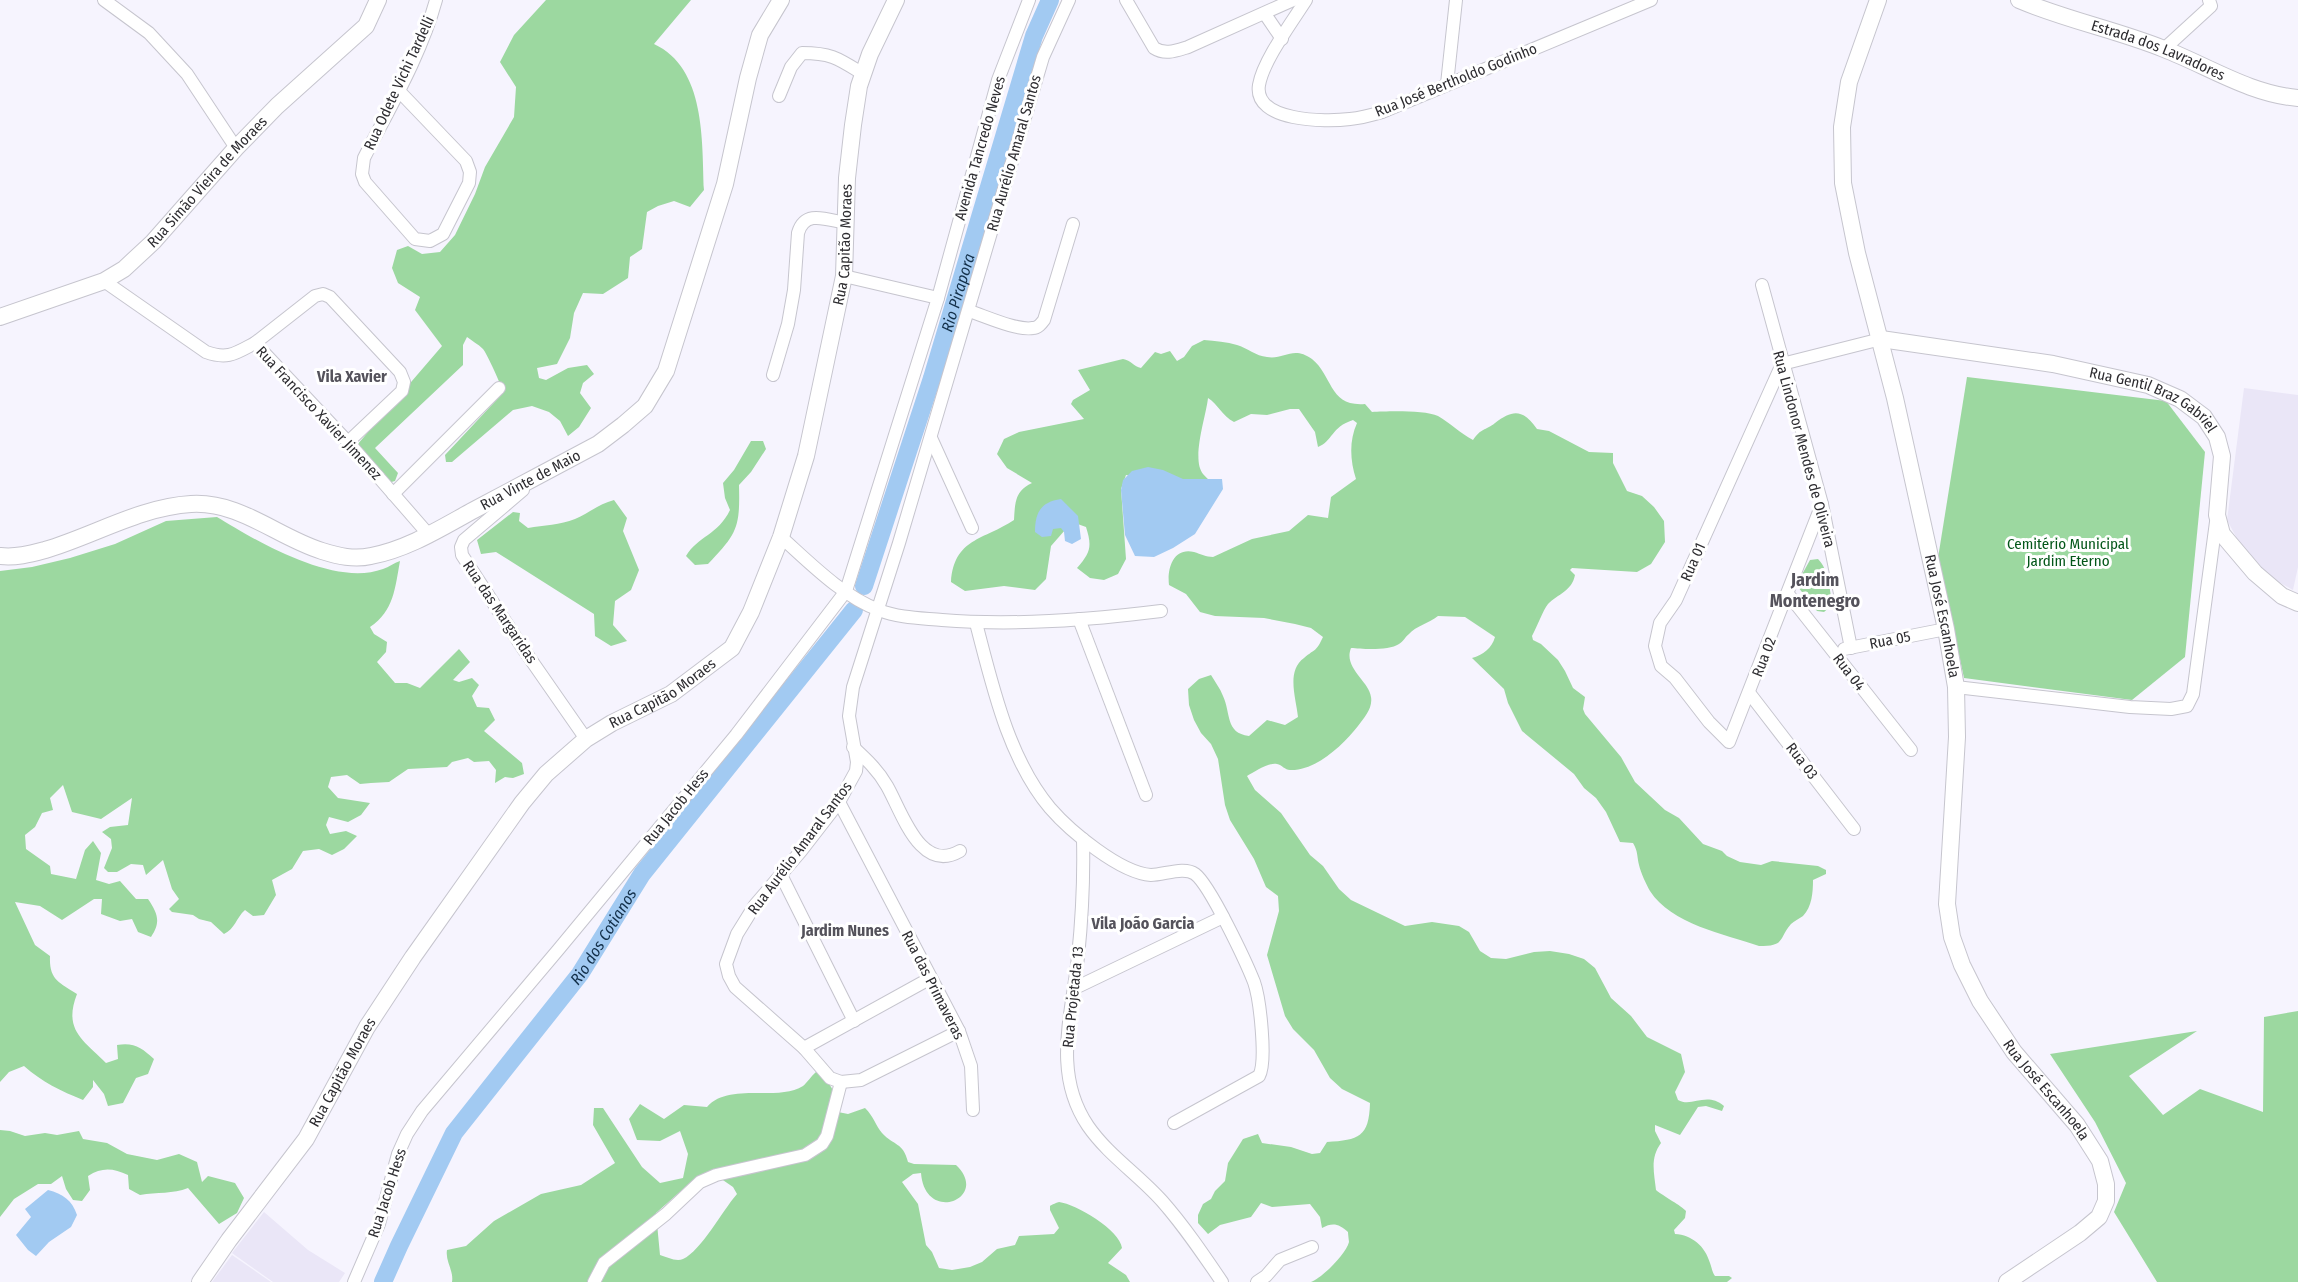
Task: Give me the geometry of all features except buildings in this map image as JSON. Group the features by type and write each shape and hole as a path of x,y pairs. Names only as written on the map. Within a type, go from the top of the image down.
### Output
{"street":[{"path":"104,0 149,33 188,74 236,148"},
{"name":"Rua Simão Vieira de Moraes","path":"0,317 104,281 124,269 153,242 236,148 277,106 366,26 378,0"},
{"name":"Rua Odete Vichi Tardelli","path":"399,91 466,161 470,172 469,183 442,234 430,241 415,239 365,182 362,166 399,91 431,18 436,0"},
{"name":"Rua Vinte de Maio","path":"0,556 32,553 66,544 141,514 168,506 193,503 241,512 320,551 345,558 369,557 429,535 598,444 645,406 666,371 725,184 748,78 760,35 781,0"},
{"name":"Rua Capitão Moraes","path":"200,1282 306,1139 367,1027 522,803 546,774 586,739 612,723 671,694 732,648 751,612 781,537 806,456 844,276 852,125 863,74 870,54 896,0"},
{"name":"Avenida Tancredo Neves","path":"938,298 998,80 1029,0"},
{"name":"Rua Aurélio Amaral Santos","path":"841,1082 830,1078 804,1048 735,987 726,964 737,934 755,905 839,802 856,771 857,762 849,716 853,687 931,438 1043,57 1069,0"},
{"path":"1126,0 1154,48 1161,52 1171,52 1188,47 1293,0"},
{"path":"1265,14 1282,39 1306,0"},
{"path":"1448,84 1456,0"},
{"name":"Rua José Escanhoela","path":"1878,0 1849,82 1842,127 1843,183 1857,253 1881,339 1946,629 1956,687 1957,737 1947,904 1952,937 1962,965 1980,1001 2014,1052 2077,1125 2100,1161 2106,1184 2106,1201 2099,1217 2080,1233 2007,1282"},
{"name":"Rua José Bertholdo Godinho","path":"1282,39 1259,85 1260,99 1266,108 1282,114 1314,119 1350,120 1382,112 1645,1"},
{"name":"Estrada dos Lavradores","path":"2027,2 2164,49 2236,81 2281,96 2298,98"},
{"path":"2164,49 2210,3"},
{"path":"779,96 791,67 802,53 831,55 842,59 863,74"},
{"path":"773,375 792,302 801,224 806,219 814,217 846,223"},
{"path":"969,311 1024,328 1035,328 1040,325 1044,320 1073,224"},
{"path":"844,276 938,298"},
{"name":"Rua Francisco Xavier Jimenez","path":"104,281 206,352 220,357 235,354 255,343 348,442 429,535"},
{"name":"Rua Lindonor Mendes de Oliveira","path":"1762,285 1822,504 1851,648"},
{"path":"255,343 315,296 323,294 330,297 400,372 404,382 402,391 348,442"},
{"name":"Rua Jacob Hess","path":"354,1282 380,1224 398,1154 407,1134 422,1111 714,761 846,591 938,298"},
{"path":"1782,364 1881,339"},
{"name":"Rua Gentil Braz Gabriel","path":"1881,339 2053,364 2148,385 2180,399 2204,417 2217,437 2222,456 2217,515 2222,534 2255,573 2282,596 2298,603"},
{"name":"Rua 01","path":"1729,742 1709,722 1675,678 1661,666 1655,646 1660,623 1676,600 1782,364"},
{"path":"393,494 499,388"},
{"path":"931,438 972,528"},
{"name":"Rua das Margaridas","path":"545,472 464,540 461,547 462,555 586,739"},
{"name":"Rua 02","path":"1729,742 1750,694 1822,504"},
{"path":"1956,687 2130,707 2171,710 2187,706 2195,685 2217,515"},
{"path":"781,537 815,568 846,591 878,610 905,617 976,623 1079,619 1161,611"},
{"name":"Rua 04","path":"1788,594 1911,750"},
{"path":"1079,619 1146,795"},
{"path":"976,623 1004,726 1026,771 1050,808 1083,839 1132,871 1151,875 1182,871 1194,873 1203,883 1223,917 1254,983 1260,1005 1262,1071 1255,1081 1174,1123"},
{"name":"Rua 05","path":"1833,652 1946,629"},
{"name":"Rua 03","path":"1750,694 1854,829"},
{"path":"853,747 877,771 915,838 926,851 937,857 951,856 960,851"},
{"name":"Rua das Primaveras","path":"839,802 929,979 959,1032 971,1066 973,1110"},
{"name":"Rua Projetada 13","path":"1083,839 1084,882 1075,988 1066,1043 1073,1098 1089,1126 1162,1200 1222,1282"},
{"path":"781,875 854,1020"},
{"path":"1075,988 1223,917"},
{"path":"804,1048 929,979"},
{"path":"594,1282 604,1263 666,1214 700,1182 716,1175 805,1155 822,1144 827,1136 841,1082 861,1080 959,1032"},
{"path":"1257,1282 1266,1276 1280,1260 1312,1247"}],"shaded area":[{"path":"2244,388 2298,395 2298,567 2293,590 2265,571 2241,546 2227,520"},
{"path":"264,1212 308,1250 345,1273 339,1282 273,1282 232,1253"},
{"path":"232,1255 271,1282 212,1282"}],"green space":[{"path":"546,0 691,0 654,44 671,55 683,70 692,88 701,129 704,190 690,207 674,201 647,212 642,249 630,257 628,278 603,294 583,293 574,313 570,338 557,364 537,368 539,378 546,380 568,368 587,365 594,374 583,383 580,393 591,408 579,427 568,436 560,421 549,412 532,406 513,410 452,462 446,462 445,455 503,393 485,352 467,337 463,345 463,365 375,448 398,473 395,481 388,483 357,445 442,346 415,310 420,297 398,283 392,268 397,250 408,246 422,254 440,252 455,235 485,167 514,117 516,87 500,62 514,35"},
{"path":"1204,340 1237,345 1267,357 1294,353 1305,355 1319,366 1338,396 1344,401 1365,404 1372,412 1406,411 1432,414 1473,440 1481,431 1492,426 1501,418 1518,413 1532,422 1537,429 1549,431 1589,452 1613,453 1613,463 1627,491 1642,496 1664,521 1665,542 1651,564 1637,572 1572,568 1570,570 1575,575 1571,585 1548,604 1532,636 1533,640 1541,644 1558,660 1573,688 1585,697 1583,709 1585,714 1621,757 1635,782 1665,810 1679,818 1703,844 1722,851 1740,862 1761,865 1772,861 1818,866 1826,870 1826,874 1813,880 1811,899 1806,912 1791,924 1778,943 1759,946 1715,932 1684,920 1659,902 1650,891 1644,878 1633,843 1620,842 1606,812 1596,798 1584,788 1574,774 1522,731 1508,703 1504,689 1472,658 1487,650 1495,637 1465,617 1438,616 1415,629 1400,643 1389,648 1351,648 1350,662 1366,685 1371,697 1369,709 1358,726 1337,749 1319,762 1290,770 1270,764 1247,776 1255,790 1281,813 1310,855 1323,866 1339,889 1351,900 1405,926 1432,922 1459,926 1469,932 1480,951 1491,958 1506,959 1534,952 1550,951 1584,959 1595,968 1611,998 1631,1016 1647,1037 1681,1054 1685,1072 1675,1092 1678,1100 1689,1102 1711,1100 1724,1106 1722,1111 1706,1106 1698,1107 1680,1135 1655,1125 1655,1131 1661,1143 1654,1160 1656,1190 1686,1211 1685,1218 1674,1230 1675,1234 1697,1242 1705,1251 1715,1276 1732,1278 1727,1282 1311,1282 1333,1265 1349,1242 1348,1232 1342,1227 1329,1225 1322,1228 1320,1217 1310,1204 1272,1207 1261,1203 1251,1217 1220,1225 1208,1234 1198,1223 1198,1215 1203,1204 1211,1199 1225,1181 1228,1163 1243,1139 1258,1134 1262,1143 1291,1147 1312,1154 1320,1153 1327,1142 1354,1138 1364,1130 1370,1103 1342,1089 1330,1078 1314,1050 1293,1029 1285,1016 1267,955 1279,911 1278,896 1266,887 1254,859 1230,820 1225,805 1218,759 1211,744 1201,733 1194,720 1189,705 1188,689 1199,679 1211,675 1222,693 1232,727 1236,731 1249,736 1267,720 1285,725 1298,717 1294,677 1298,663 1317,648 1323,637 1311,628 1295,624 1264,618 1215,616 1200,612 1186,594 1169,585 1170,566 1176,556 1187,551 1213,557 1252,539 1289,531 1308,515 1328,518 1331,497 1356,479 1351,451 1357,423 1353,420 1340,426 1327,441 1318,447 1315,432 1299,409 1267,415 1251,414 1234,422 1208,398 1198,458 1203,474 1218,488 1126,475 1121,489 1126,559 1118,574 1104,580 1090,578 1077,568 1088,553 1089,539 1086,527 1072,522 1051,546 1046,579 1035,590 1004,586 965,591 951,582 953,568 964,548 1014,520 1019,493 1032,483 1007,468 997,454 1004,439 1019,432 1084,419 1071,404 1073,400 1090,390 1078,370 1123,359 1141,368 1155,352 1161,354 1170,351 1177,361 1184,357 1192,346"},
{"name":"Cemitério Municipal Jardim Eterno","path":"1967,377 2166,401 2205,452 2185,657 2132,700 1964,678 1938,558"},
{"path":"751,441 763,441 766,449 751,472 739,485 739,511 735,529 726,544 708,564 695,565 686,556 696,544 720,525 730,510 725,498 723,483 734,470"},
{"path":"614,500 627,518 623,531 639,570 631,590 615,601 613,625 627,641 611,646 595,636 594,614 496,552 481,554 477,540 513,512 520,513 519,521 528,528 569,521"},
{"path":"217,517 275,549 320,567 342,572 363,573 383,569 400,561 395,590 389,606 378,621 370,627 374,634 387,642 386,652 377,662 395,683 407,683 420,688 459,649 470,662 453,680 459,682 472,678 479,685 472,696 477,707 489,708 495,720 484,731 522,763 524,774 513,778 505,777 495,783 496,770 489,761 474,762 468,758 452,762 447,767 408,769 389,782 360,784 347,775 331,777 328,787 338,798 370,803 361,815 348,822 329,817 326,825 330,834 346,831 357,836 344,849 332,855 319,849 303,851 292,869 272,880 276,895 264,915 253,916 245,910 231,929 224,934 211,922 193,915 172,912 169,909 179,899 172,889 163,860 146,875 143,865 131,864 117,872 108,872 104,868 112,848 111,839 102,832 110,827 128,825 132,798 101,819 72,812 63,785 50,798 53,810 42,813 35,827 25,835 26,849 50,866 51,874 76,879 85,850 93,841 101,853 96,880 109,884 120,881 136,899 148,899 156,914 156,927 151,937 138,932 132,919 120,921 101,914 102,899 94,899 62,920 40,906 15,902 35,945 50,956 51,970 56,980 77,994 72,1017 74,1026 83,1041 106,1063 118,1059 117,1045 123,1044 137,1047 154,1059 148,1074 136,1078 123,1103 108,1106 104,1094 93,1080 93,1087 83,1100 52,1086 24,1066 9,1072 0,1082 0,571 32,567 70,558 115,544 166,521"},
{"path":"1818,559 1827,574 1830,587 1832,605 1824,612 1817,611 1798,587 1800,578 1810,560"},
{"path":"2298,1011 2298,1282 2157,1282 2114,1212 2126,1183 2095,1122 2050,1054 2197,1031 2129,1076 2163,1115 2200,1089 2263,1112 2264,1017"},
{"path":"816,1072 832,1088 833,1111 848,1114 865,1108 882,1133 904,1151 908,1162 956,1165 965,1177 966,1187 961,1196 953,1201 943,1202 933,1198 925,1189 921,1173 913,1174 902,1182 918,1204 926,1245 939,1268 952,1270 970,1267 982,1262 997,1249 1015,1245 1019,1236 1054,1234 1059,1228 1050,1206 1059,1202 1086,1213 1114,1234 1122,1248 1108,1263 1126,1275 1130,1282 452,1282 447,1250 466,1246 494,1221 541,1194 581,1185 615,1163 593,1125 594,1108 603,1108 642,1167 660,1183 683,1178 688,1154 680,1131 660,1141 637,1140 629,1119 640,1104 664,1119 684,1105 707,1107 728,1095 781,1093 793,1090 803,1086","holes":["717,1176 733,1187 737,1194 690,1255 677,1260 660,1255 656,1213 691,1182"]},
{"path":"0,1130 25,1136 45,1133 57,1135 79,1131 83,1139 107,1143 127,1154 157,1160 179,1154 197,1162 202,1182 208,1176 235,1183 244,1198 237,1213 219,1224 188,1188 140,1195 129,1189 128,1175 108,1170 98,1171 88,1176 90,1190 82,1201 73,1200 62,1176 51,1184 38,1184 14,1199 0,1217"}],"water":[{"path":"1148,467 1163,470 1183,479 1222,479 1223,489 1195,534 1154,557 1135,556 1125,535 1121,490 1123,480 1132,471"},
{"path":"1061,499 1078,516 1081,539 1072,544 1065,541 1061,528 1053,529 1051,536 1042,537 1035,532 1040,509 1054,500"},
{"path":"48,1190 66,1198 77,1215 71,1227 49,1242 36,1256 16,1235 31,1217 25,1209"}],"waterway":[{"name":"Rio Pirapora","path":"864,586 932,378 1034,36 1050,0"},
{"name":"Rio dos Cotianos","path":"383,1282 454,1133 580,974 642,874 854,610"}],"district":[{"name":"Vila Xavier","path":"352,376"},
{"name":"Jardim Montenegro","path":"1815,590"},
{"name":"Vila João Garcia","path":"1143,923"},
{"name":"Jardim Nunes","path":"845,930"}]}
